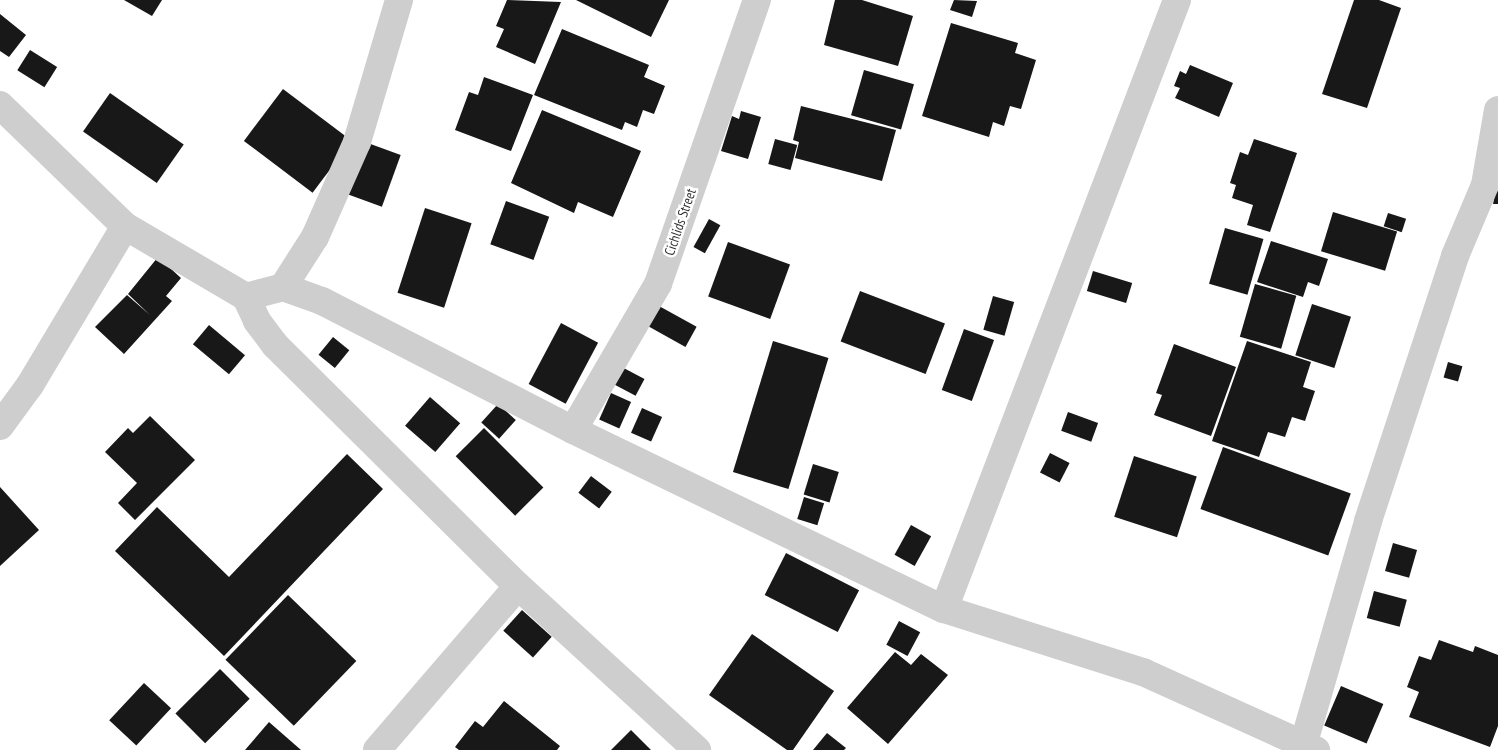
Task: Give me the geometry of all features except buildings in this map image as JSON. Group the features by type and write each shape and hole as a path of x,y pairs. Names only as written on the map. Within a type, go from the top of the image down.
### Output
{"street":[{"path":"283,287 315,237 357,142 399,0"},
{"name":"Cichlids Street","path":"573,430 658,284 757,0"},
{"path":"944,610 1177,0"},
{"path":"0,106 125,226 246,297 257,321 275,345 518,586 697,750"},
{"path":"246,297 283,287 322,301 573,430 944,610 1143,672 1310,746 1371,512 1455,256 1485,185 1498,110"},
{"path":"0,426 30,385 125,226"},
{"path":"377,750 518,586"}]}
